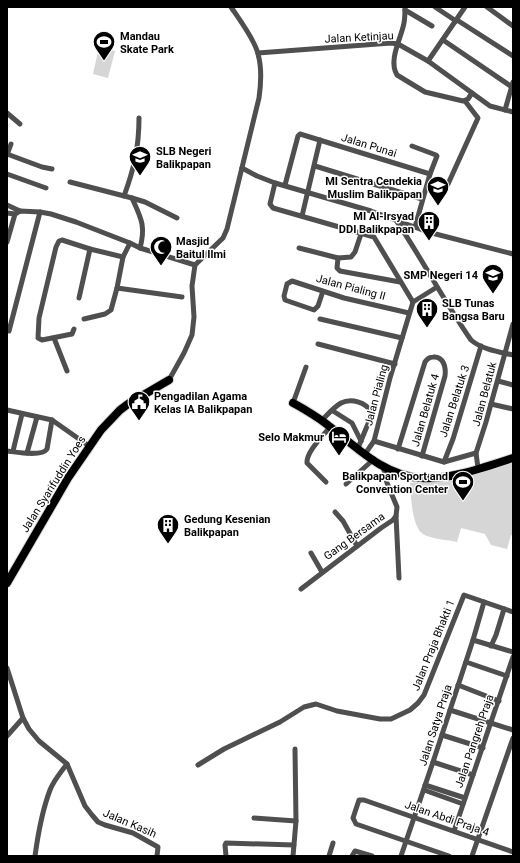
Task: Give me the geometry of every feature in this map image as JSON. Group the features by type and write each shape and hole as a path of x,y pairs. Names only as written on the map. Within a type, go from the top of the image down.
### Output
{"highway":[{"name":"Jalan Syarifuddin Yoes","path":"7,583 68,478 101,430 120,410 145,393 169,380"},
{"path":"293,402 322,420 330,427 360,444 365,454 383,466 399,474 421,478 442,477 513,458"}],"street":[{"path":"169,380 192,335 194,317 193,282 195,266 226,234 260,92 258,53 231,7"},
{"path":"434,7 513,56"},
{"path":"428,61 465,7"},
{"path":"487,7 513,26"},
{"path":"405,8 432,26"},
{"path":"405,8 405,20 394,60 394,70 397,75 425,92 464,101 478,118 448,184"},
{"path":"443,40 512,85 505,110"},
{"name":"Jalan Ketinjau","path":"258,53 391,43 398,44 428,61 490,106 513,112"},
{"path":"464,101 468,99 472,93"},
{"path":"7,112 20,124"},
{"path":"124,196 134,169 139,131 139,118"},
{"name":"Jalan Punai","path":"285,185 299,134 430,174"},
{"path":"302,216 309,192 320,140"},
{"path":"11,144 7,155 52,169"},
{"path":"412,146 437,156 422,199 415,227"},
{"path":"315,166 422,199"},
{"path":"242,168 257,176 396,220 441,236 513,254"},
{"path":"7,174 46,188"},
{"path":"70,182 145,202 177,218"},
{"path":"275,182 270,204 273,208 374,237 413,302 437,288"},
{"path":"132,198 139,212 143,225 144,235 140,248"},
{"path":"7,205 18,213"},
{"path":"7,213 40,212 51,214 76,222 140,248 195,266"},
{"path":"9,331 40,212"},
{"path":"7,242 18,213"},
{"path":"396,220 420,257 437,288 471,340 481,346 513,355"},
{"path":"299,248 338,258 351,258 361,234"},
{"path":"74,329 72,334 40,340 38,338 38,326 58,241 62,240 123,257"},
{"path":"84,319 105,314 111,310 123,257 130,243"},
{"path":"79,298 90,249"},
{"path":"338,258 338,268 340,271 400,282"},
{"name":"Jalan Pialing II","path":"323,291 314,310 285,300 284,296 289,282 292,281 323,291 344,298 409,313"},
{"path":"117,288 182,297"},
{"name":"Jalan Pialing","path":"413,302 394,364 374,441 444,462"},
{"path":"320,319 402,338"},
{"name":"Jalan Belatuk","path":"478,468 476,453 492,404 513,324"},
{"path":"54,338 67,371"},
{"path":"318,344 394,364"},
{"name":"Jalan Belatuk 3","path":"444,462 455,432 481,346"},
{"name":"Jalan Belatuk 4","path":"398,449 425,362 427,359 435,357 441,359 444,363 446,376 422,456"},
{"path":"293,402 306,367"},
{"path":"498,380 513,385"},
{"path":"322,420 341,403 356,401 369,407 372,412 360,444"},
{"path":"492,404 513,409"},
{"path":"7,410 52,420 89,446"},
{"path":"333,410 352,424 360,444"},
{"path":"13,452 22,414"},
{"path":"27,453 37,417"},
{"path":"7,451 27,453 46,452 52,420"},
{"path":"326,482 306,461 311,451 330,427"},
{"path":"365,454 374,441"},
{"path":"444,462 476,453"},
{"path":"346,484 374,460"},
{"name":"Gang Bersama","path":"301,589 380,528 393,520 396,516 397,507 387,483 383,466"},
{"path":"335,512 343,521 357,546"},
{"path":"396,516 399,578"},
{"path":"311,553 322,572"},
{"name":"Jalan Praja Bhakti 1","path":"198,765 224,749 280,722 304,707 316,704 337,712 380,719 391,719 402,715 418,703 424,695 464,595 513,612"},
{"name":"Jalan Satya Praja","path":"401,856 466,662 484,602"},
{"path":"491,646 504,609"},
{"path":"473,640 513,652"},
{"name":"Jalan Pangreh Praja","path":"454,831 513,657"},
{"path":"466,662 507,676"},
{"name":"Jalan Kasih","path":"7,668 23,718 29,729 39,741 67,764 85,806 92,815 98,822 133,833 155,844 158,847 157,856"},
{"path":"458,685 499,700"},
{"path":"450,710 513,730"},
{"path":"7,736 23,718"},
{"path":"442,735 483,748"},
{"path":"472,856 513,738"},
{"path":"293,856 296,821 296,749"},
{"path":"433,762 473,775"},
{"path":"35,856 38,830 50,790 55,780 67,764"},
{"path":"424,788 465,798"},
{"path":"424,788 463,804"},
{"name":"Jalan Abdi Praja 4","path":"406,841 356,824 353,820 359,800 513,852"},
{"path":"254,818 296,821"},
{"path":"406,841 449,856"},
{"path":"226,856 226,843 294,845"},
{"path":"329,856 333,843"},
{"path":"352,856 355,850 372,856"}],"shaded area":[{"name":"Mandau Skate Park","path":"99,47 115,51 108,78 93,74"},
{"name":"Balikpapan Sport and Convention Center","path":"513,462 513,536 511,535 507,549 491,545 485,534 461,528 457,542 426,536 419,530 414,518 410,483 465,477"}],"place":[{"name":"Mandau Skate Park","path":"104,62"},
{"name":"SLB Negeri Balikpapan","path":"140,176"},
{"name":"MI Sentra Cendekia Muslim Balikpapan","path":"438,206"},
{"name":"MI Al-Irsyad DDI Balikpapan","path":"429,242"},
{"name":"Masjid Baitul Ilmi","path":"161,266"},
{"name":"SMP Negeri 14","path":"493,294"},
{"name":"SLB Tunas Bangsa Baru","path":"427,328"},
{"name":"Pengadilan Agama Kelas IA Balikpapan","path":"139,422"},
{"name":"Selo Makmur","path":"339,456"},
{"name":"Balikpapan Sport and Convention Center","path":"463,502"},
{"name":"Gedung Kesenian Balikpapan","path":"168,544"}]}
